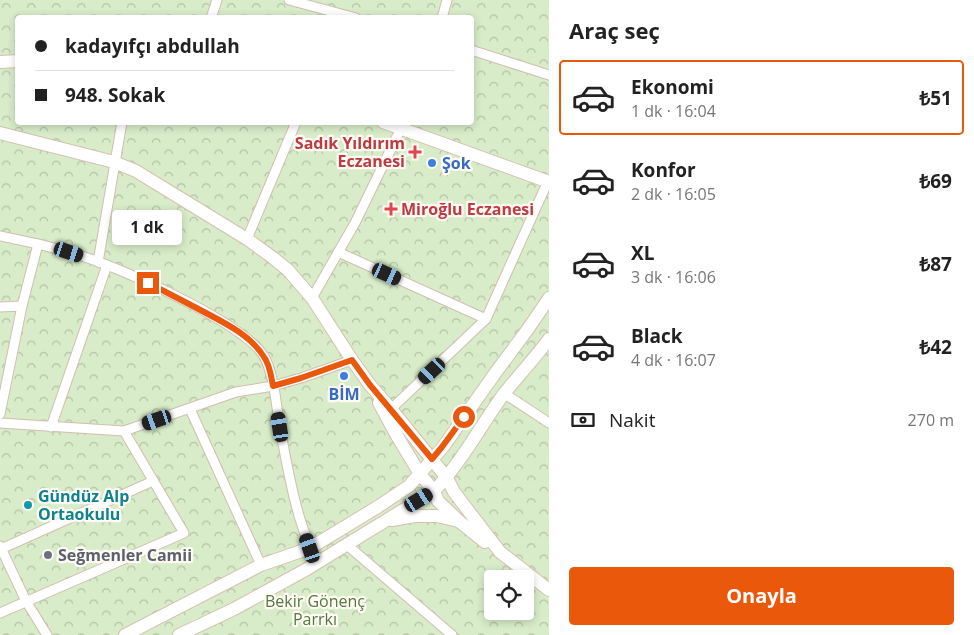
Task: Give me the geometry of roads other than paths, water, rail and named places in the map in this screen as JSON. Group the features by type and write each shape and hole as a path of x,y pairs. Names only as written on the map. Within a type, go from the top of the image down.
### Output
{"street":[{"path":"213,15 217,0"},
{"path":"289,0 345,15"},
{"path":"443,15 447,0"},
{"path":"474,51 549,75"},
{"path":"0,62 15,61"},
{"path":"51,427 102,263 114,162 121,125"},
{"path":"248,239 295,125"},
{"path":"312,298 355,223 403,126 548,182 486,320 391,409"},
{"path":"0,133 114,162 136,171 248,239 288,270 312,298 370,385 447,478 454,492 500,552"},
{"path":"0,236 38,244 102,263 182,300 228,325 258,348 268,365 292,490 310,548"},
{"path":"0,414 22,306 38,244"},
{"path":"338,252 486,320"},
{"path":"125,635 261,565 310,548 409,486 442,447 549,298"},
{"path":"0,308 22,306"},
{"path":"179,635 234,609 307,569 434,491 447,478 504,394 549,339"},
{"path":"0,424 124,431 236,392 273,386 352,360"},
{"path":"370,385 388,421 420,474 434,491 438,501 460,522 549,590"},
{"path":"504,394 549,423"},
{"path":"190,409 261,565"},
{"path":"0,613 184,533 124,431"},
{"path":"47,635 26,601 1,548 154,481"},
{"path":"387,521 415,516 437,516 460,522"},
{"path":"347,545 452,635"}],"place":[{"name":"Sadık Yıldırım Eczanesi","path":"415,152"},
{"name":"Şok","path":"432,163"},
{"name":"Miroğlu Eczanesi","path":"391,209"},
{"name":"BİM","path":"344,376"},
{"name":"Gündüz Alp Ortaokulu","path":"28,505"},
{"name":"Seğmenler Camii","path":"48,555"}],"park label":[{"name":"Bekir Gönenç Parrkı","path":"315,610"}]}
